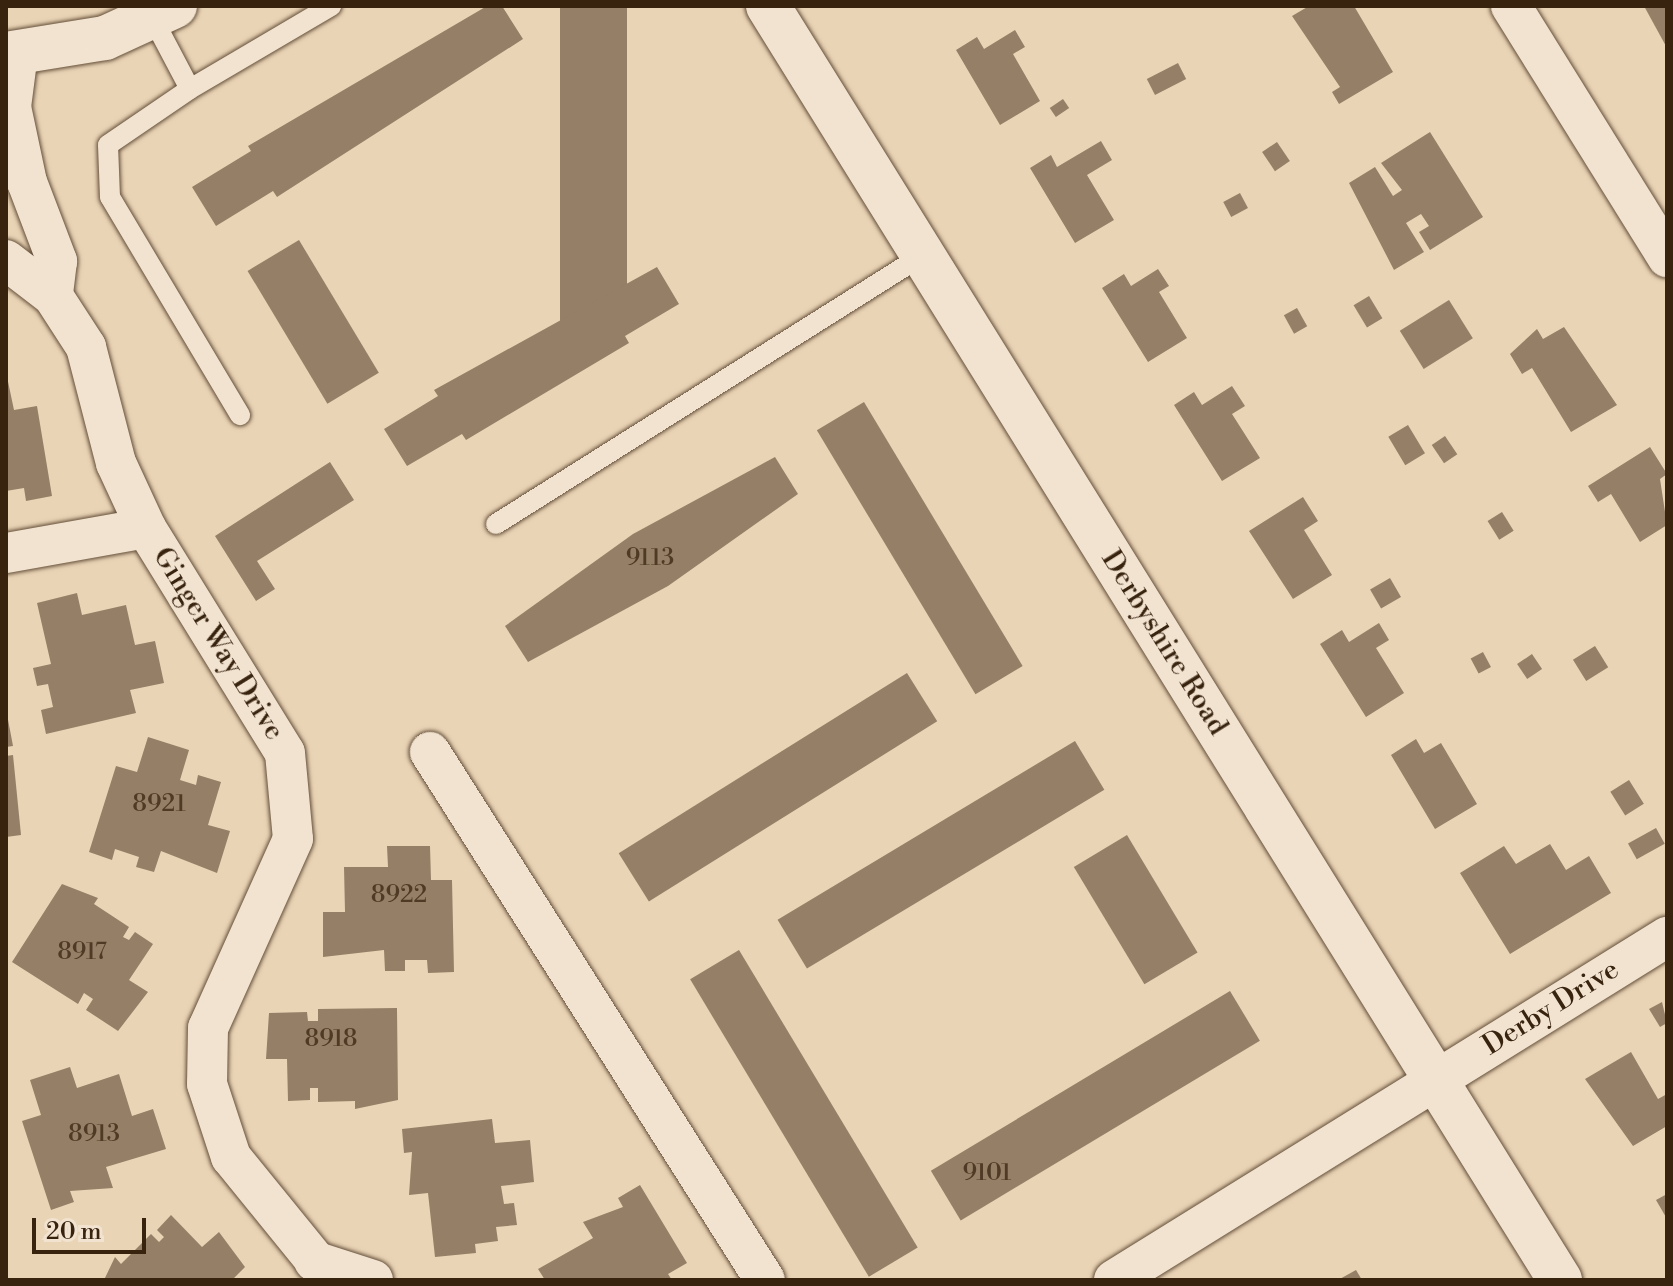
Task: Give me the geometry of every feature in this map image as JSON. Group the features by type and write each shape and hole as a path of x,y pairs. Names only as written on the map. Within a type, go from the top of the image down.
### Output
{"street":[{"name":"Derbyshire Road","path":"768,6 1560,1280"},
{"path":"1511,6 1667,257"},
{"path":"53,296 57,261 27,182 11,107 12,53 105,38 164,12"},
{"name":"Ginger Way Drive","path":"6,260 53,296 92,361 116,463 146,528 280,742 293,786 289,852 226,982 205,1054 217,1127 231,1157 322,1271 373,1280"},
{"path":"6,553 146,528"},
{"path":"430,752 765,1280"},
{"name":"Derby Drive","path":"1114,1280 1667,937"}],"lane":[{"path":"240,415 110,197 108,145 190,89 331,6"},
{"path":"164,12 190,89"},
{"path":"496,524 923,255"}],"building":[{"path":"487,6 502,6 523,39 277,197 273,191 216,226 192,187 251,151 248,146"},
{"path":"560,6 627,6 627,325 560,325"},
{"path":"1309,6 1354,6 1393,72 1339,104 1332,92 1340,87 1292,16"},
{"path":"1644,6 1667,6 1667,48"},
{"path":"1015,30 1025,47 1013,54 1040,101 1000,125 956,50 977,37 984,49"},
{"path":"1178,63 1186,79 1155,95 1147,79"},
{"path":"1063,99 1069,108 1056,117 1050,108"},
{"path":"1430,132 1483,217 1430,250 1419,232 1429,226 1421,214 1406,223 1424,252 1394,270 1349,183 1375,167 1393,196 1402,190 1381,163"},
{"path":"1101,141 1112,160 1087,175 1114,220 1075,243 1030,168 1051,155 1057,167"},
{"path":"1277,142 1290,161 1275,171 1262,152"},
{"path":"1240,193 1248,208 1231,217 1223,202"},
{"path":"299,240 379,373 327,404 248,271"},
{"path":"657,267 679,304 625,336 629,343 466,440 462,434 407,466 384,429 438,396 434,390"},
{"path":"1158,269 1169,286 1159,292 1187,338 1148,362 1102,288 1124,274 1131,286"},
{"path":"1369,296 1382,318 1367,328 1354,305"},
{"path":"1449,300 1473,338 1424,369 1400,331"},
{"path":"1297,308 1307,326 1294,334 1284,315"},
{"path":"1564,327 1617,405 1571,432 1532,368 1522,374 1510,354 1537,329 1543,339"},
{"path":"6,372 14,410 37,406 52,496 26,501 24,488 6,491"},
{"path":"1232,386 1245,406 1232,414 1260,458 1222,481 1174,405 1194,392 1202,405"},
{"path":"864,402 1023,666 975,694 817,430"},
{"path":"1408,425 1425,453 1405,465 1388,437"},
{"path":"1445,436 1457,454 1444,463 1432,445"},
{"path":"1650,447 1667,474 1660,479 1667,525 1640,542 1611,494 1598,502 1588,486"},
{"path":"775,457 798,494 668,586 528,662 505,626 633,534"},
{"path":"330,462 354,500 257,561 275,589 256,601 215,536"},
{"path":"1303,497 1318,521 1304,530 1332,575 1293,599 1249,531"},
{"path":"1502,512 1514,531 1499,540 1488,521"},
{"path":"1390,578 1401,597 1381,609 1370,590"},
{"path":"77,593 82,615 126,605 135,645 155,641 164,683 130,690 136,713 46,734 41,710 53,707 48,684 37,686 33,668 51,664 37,603"},
{"path":"1379,623 1389,640 1376,648 1404,693 1366,717 1320,644 1342,630 1349,642"},
{"path":"1595,646 1608,667 1586,681 1573,660"},
{"path":"1483,652 1491,667 1479,674 1471,659"},
{"path":"1532,654 1542,669 1527,679 1517,664"},
{"path":"907,673 937,721 649,902 619,853"},
{"path":"6,709 13,746 6,747"},
{"path":"148,737 189,750 180,780 196,785 198,775 221,782 208,825 230,831 217,873 161,851 154,872 136,867 139,857 115,849 112,860 89,852 116,766 137,772"},
{"path":"1416,739 1424,753 1441,743 1477,804 1435,829 1391,755"},
{"path":"1075,741 1104,790 807,969 778,920"},
{"path":"13,755 21,835 6,837 6,756"},
{"path":"1629,780 1644,804 1625,815 1610,792"},
{"path":"1656,828 1665,844 1637,859 1628,844"},
{"path":"1127,835 1198,952 1144,984 1074,867"},
{"path":"1550,844 1566,870 1589,856 1611,893 1510,954 1460,873 1504,846 1516,864"},
{"path":"387,846 430,846 431,880 452,880 454,972 428,973 427,960 405,960 405,971 385,971 384,950 323,957 323,912 345,912 344,867 388,867"},
{"path":"62,884 98,898 94,904 129,927 123,937 129,940 135,932 153,944 129,980 148,992 118,1031 86,1010 93,999 84,993 78,1004 12,962"},
{"path":"739,950 918,1247 869,1277 690,979"},
{"path":"1230,991 1260,1041 961,1220 931,1171"},
{"path":"1662,1002 1667,1023 1660,1027 1649,1009"},
{"path":"397,1008 398,1100 355,1109 355,1101 318,1102 318,1088 310,1088 310,1100 288,1101 287,1059 266,1059 269,1013 307,1012 308,1021 318,1021 318,1009"},
{"path":"1631,1052 1658,1099 1667,1094 1667,1126 1633,1146 1585,1079"},
{"path":"70,1067 77,1088 119,1074 132,1116 153,1109 166,1149 106,1167 113,1188 70,1191 74,1202 51,1210 22,1121 41,1115 30,1080"},
{"path":"492,1119 495,1143 530,1140 534,1182 501,1186 504,1204 514,1203 517,1225 496,1227 498,1241 475,1244 476,1253 435,1257 428,1193 409,1195 412,1152 404,1153 402,1129"},
{"path":"640,1185 687,1263 668,1274 672,1280 545,1280 538,1269 593,1238 583,1222 623,1207 618,1198"},
{"path":"1667,1194 1667,1219 1656,1200"},
{"path":"171,1215 202,1247 219,1232 245,1267 232,1280 104,1280 115,1257 121,1264 151,1234 159,1242 164,1237 157,1230"},
{"path":"1356,1270 1362,1280 1338,1280"}]}
